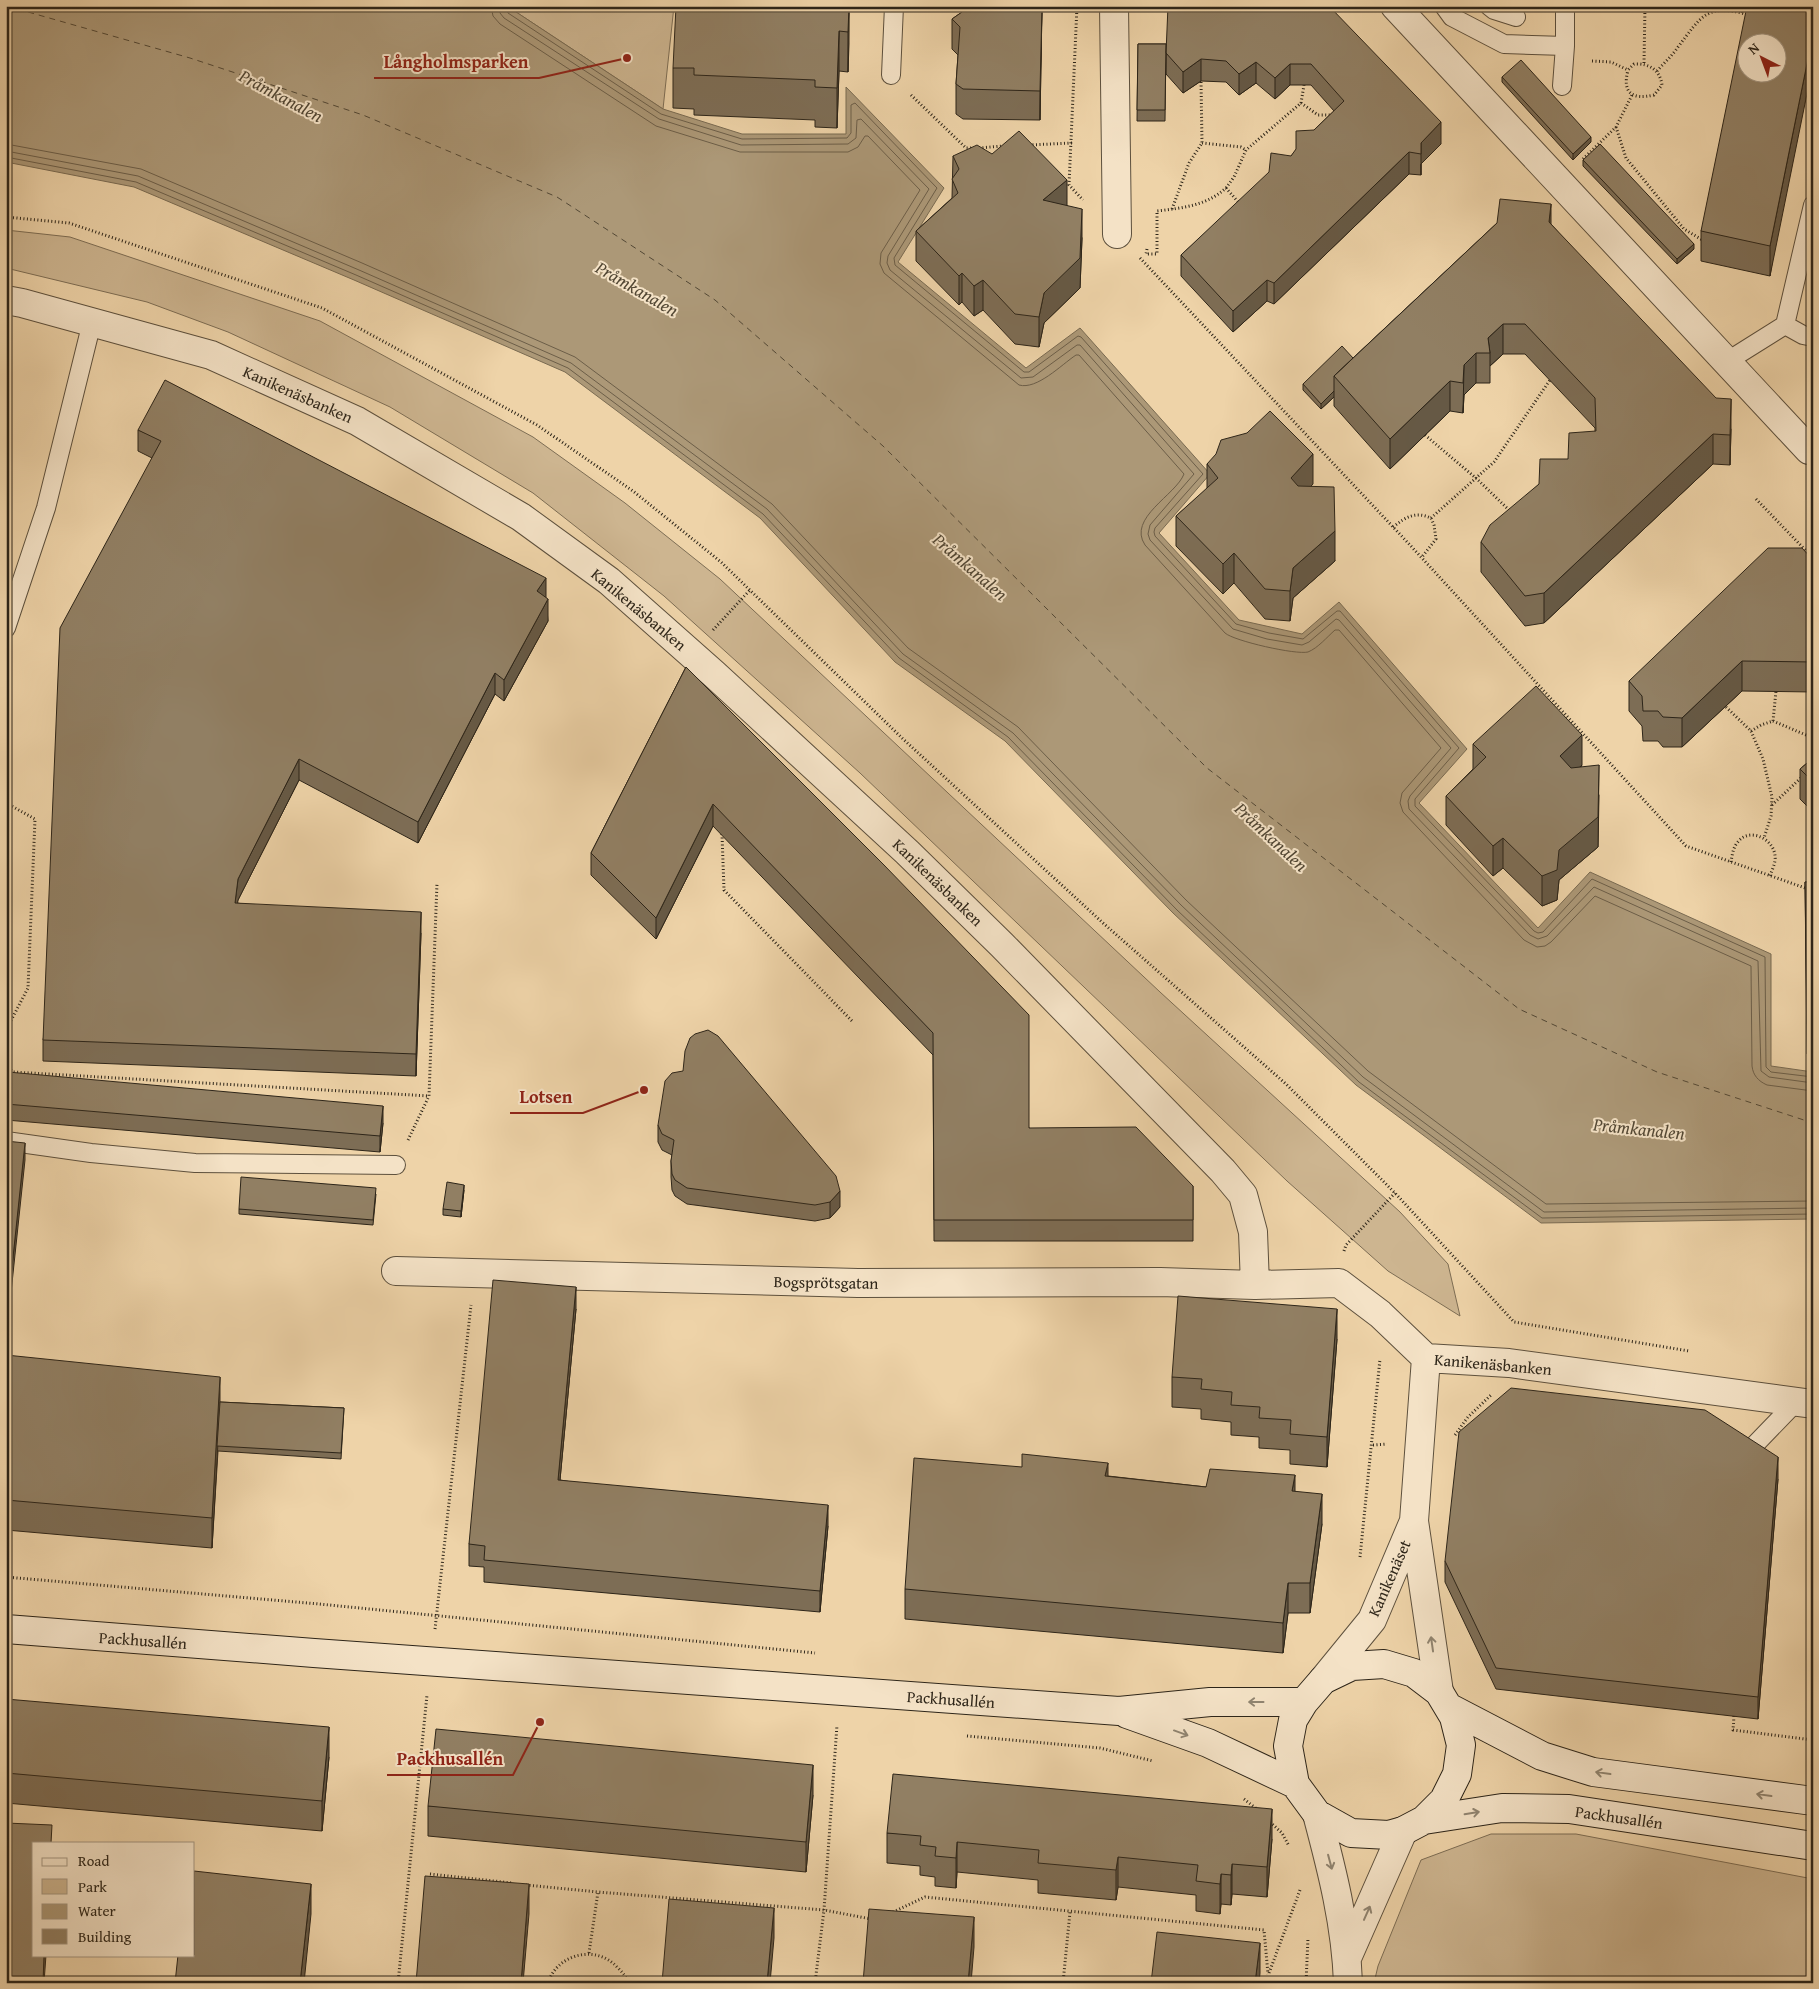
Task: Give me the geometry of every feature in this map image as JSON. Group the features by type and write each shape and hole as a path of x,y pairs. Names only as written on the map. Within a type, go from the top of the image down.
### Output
{"street":[{"path":"1114,6 1117,234"},
{"path":"1395,6 1809,450"},
{"name":"Kanikenäsbanken","path":"6,300 211,355 357,421 521,517 609,581 908,852 1223,1170 1243,1195 1253,1232 1255,1285 1339,1283 1380,1314 1426,1358 1509,1362 1804,1403"},
{"name":"Bogsprötsgatan","path":"396,1270 858,1283 1160,1282 1255,1285"},
{"name":"Kanikenäset","path":"1426,1358 1414,1521 1445,1700"},
{"name":"Kanikenäset","path":"1323,1680 1372,1620 1414,1521"},
{"name":"Packhusallén","path":"6,1629 324,1654 1118,1711 1210,1702 1304,1702"},
{"path":"1348,1970 1336,1882 1317,1814 1295,1784 1288,1746 1293,1720 1304,1702 1323,1680 1352,1666 1384,1664 1414,1672 1445,1700 1542,1756 1593,1772 1813,1801"},
{"path":"1317,1814 1351,1833 1389,1834 1413,1826 1444,1800 1457,1774 1460,1745 1454,1717 1445,1700"},
{"name":"Packhusallén","path":"1118,1711 1208,1743 1295,1784"},
{"name":"Packhusallén","path":"1413,1826 1502,1808 1569,1809 1813,1846"},
{"path":"1348,1970 1413,1826"}],"lane":[{"path":"890,75 894,6"},
{"path":"1444,6 1452,17 1504,44 1564,53"},
{"path":"1488,6 1494,10 1516,17"},
{"path":"1562,86 1565,6"},
{"path":"1726,362 1785,325 1813,205"},
{"path":"6,628 46,508 92,322"},
{"path":"1785,325 1803,335 1813,336"},
{"path":"6,1141 91,1153 195,1162 396,1166"},
{"path":"1743,1457 1804,1403"}],"path":[{"path":"1077,6 1069,185 1422,557 1686,846 1808,889 1813,887"},
{"path":"1644,64 1645,6"},
{"path":"1742,13 1745,6"},
{"path":"1657,71 1678,48 1691,28 1705,14 1722,10 1751,16"},
{"path":"1564,53 1611,62 1628,70"},
{"path":"1634,64 1644,64 1657,71 1662,85 1654,95 1642,98 1632,95 1626,87 1628,70 1634,64"},
{"path":"890,75 966,148 1004,146"},
{"path":"1172,209 1189,163 1202,143 1201,81"},
{"path":"1147,245 1146,254 1157,254 1157,211 1192,207 1218,195 1234,177 1246,150 1301,103 1304,85"},
{"path":"1582,160 1616,127 1632,95"},
{"path":"1301,103 1318,115 1338,115"},
{"path":"1616,127 1626,158 1684,229 1705,242"},
{"path":"1024,145 1072,143"},
{"path":"1202,143 1241,147 1246,150"},
{"path":"1226,188 1243,206"},
{"path":"6,217 69,223 322,308 537,424 633,491 721,562 902,738 1102,923 1286,1084 1396,1193 1514,1322 1697,1352"},
{"path":"1431,518 1494,462 1550,380"},
{"path":"1425,435 1477,479 1511,512"},
{"path":"1756,499 1813,558"},
{"path":"1393,527 1412,514 1421,514 1431,518 1436,539 1422,557"},
{"path":"1808,553 1813,549"},
{"path":"690,654 750,590"},
{"path":"1773,721 1776,691"},
{"path":"1726,707 1751,732 1764,759 1772,805 1771,816 1764,838"},
{"path":"1751,732 1761,725 1773,721 1813,738"},
{"path":"1772,805 1806,773"},
{"path":"6,803 35,819 28,988 6,1030"},
{"path":"722,834 724,890 853,1022"},
{"path":"1731,862 1737,843 1742,838 1756,835 1764,838 1776,857 1770,876"},
{"path":"396,1166 429,1096 437,883"},
{"path":"6,1065 12,1072 429,1096"},
{"path":"437,1616 474,1272"},
{"path":"1359,1566 1373,1445 1420,1443 1446,1448 1468,1417 1492,1395 1509,1362 1514,1322"},
{"path":"1468,1417 1472,1422"},
{"path":"1813,1552 1810,1585 1813,1616"},
{"path":"6,1576 821,1654"},
{"path":"398,1983 427,1691"},
{"path":"1734,1716 1733,1730 1813,1740"},
{"path":"815,1983 824,1910 837,1725 847,1726"},
{"path":"964,1736 1100,1748 1155,1762"},
{"path":"1242,1797 1263,1815"},
{"path":"1269,1821 1282,1833 1292,1852"},
{"path":"430,1874 598,1892 824,1910 875,1920"},
{"path":"892,1912 925,1898 1264,1930 1268,1974 1301,1888"},
{"path":"589,1953 598,1892"},
{"path":"1063,1983 1070,1912"},
{"path":"1306,1983 1309,1934"},
{"path":"548,1983 550,1974 567,1958 589,1953 611,1960 626,1977 628,1983"}],"green space":[{"path":"507,6 674,6 663,109"},
{"path":"6,230 70,237 320,321 533,437 625,503 720,579 1160,992 1400,1212 1448,1264 1460,1316 1388,1271 1287,1181 860,773 664,596 533,493 390,407 228,332 147,302 6,268"},
{"path":"1491,1834 1576,1834 1813,1879 1813,1983 1374,1983 1378,1966 1421,1860"}],"water":[{"name":"Pråmkanalen","path":"6,6 507,6 663,109 742,134 846,134 846,87 944,188 898,262 1026,368 1080,328 1210,474 1159,533 1239,620 1302,634 1339,602 1467,749 1419,803 1538,928 1590,872 1771,954 1771,1066 1813,1072 1813,1219 1541,1223 1356,1085 1173,913 1005,741 895,662 760,518 565,372 134,187 6,162"}],"building":[{"path":"676,6 849,6 848,32 839,31 837,88 815,87 815,80 694,75 694,68 673,68"},
{"path":"962,6 1042,6 1040,91 963,89 956,84 960,27 952,19 962,12"},
{"path":"1168,6 1329,6 1441,122 1421,143 1421,154 1409,152 1274,283 1267,280 1233,311 1181,255 1269,172 1271,153 1291,156 1296,149 1296,131 1314,130 1344,101 1311,64 1290,64 1275,78 1256,62 1239,74 1226,61 1201,59 1183,72 1166,53"},
{"path":"1747,6 1813,6 1813,34 1770,246 1701,231 1736,60 1736,82 1786,82 1786,32 1742,32"},
{"path":"1138,44 1166,44 1165,110 1137,110"},
{"path":"1521,60 1591,137 1573,154 1502,77"},
{"path":"1019,131 1067,180 1043,200 1082,209 1080,258 1044,293 1039,317 1015,314 983,280 974,286 962,273 959,276 916,231 958,193 952,179 959,169 953,156 977,145 992,154"},
{"path":"1600,144 1694,244 1677,259 1583,160"},
{"path":"1500,199 1551,204 1549,222 1716,398 1731,399 1730,435 1713,434 1544,593 1525,596 1481,542 1490,525 1539,484 1540,459 1568,459 1569,433 1596,431 1595,398 1525,324 1503,324 1488,338 1490,353 1476,353 1464,365 1463,383 1450,381 1390,439 1334,376 1497,223"},
{"path":"1342,346 1353,358 1334,376 1334,391 1321,404 1303,384"},
{"path":"165,380 546,578 537,591 548,599 504,680 495,673 418,822 299,759 238,879 235,903 421,912 416,1054 43,1040 60,628 161,441 138,430"},
{"path":"1270,411 1313,454 1291,478 1298,486 1334,487 1335,531 1293,568 1290,591 1265,589 1234,553 1223,564 1176,516 1218,478 1207,464 1216,454 1221,440 1247,433"},
{"path":"1768,548 1802,548 1813,560 1813,662 1742,661 1682,718 1663,717 1658,711 1643,711 1642,696 1629,681"},
{"path":"686,667 884,865 1029,1015 1029,1128 1136,1127 1193,1186 1193,1220 934,1220 933,1033 713,804 656,918 591,853"},
{"path":"1536,686 1582,735 1560,756 1571,768 1599,765 1598,817 1559,850 1557,870 1542,876 1503,838 1493,846 1446,796 1486,757 1473,744"},
{"path":"1813,758 1813,794 1809,793 1810,779 1800,769"},
{"path":"1805,882 1813,882 1813,1024 1807,1024"},
{"path":"708,1030 718,1036 836,1176 840,1191 830,1202 815,1205 687,1188 675,1180 672,1174 671,1161 674,1140 662,1134 658,1125 665,1081 672,1073 683,1071 685,1051 690,1038 695,1034"},
{"path":"8,1072 383,1106 380,1136 6,1104"},
{"path":"6,1141 25,1143 6,1324"},
{"path":"241,1177 376,1188 373,1220 239,1209"},
{"path":"447,1182 464,1185 461,1211 443,1209"},
{"path":"493,1280 576,1287 558,1480 828,1505 820,1591 484,1560 485,1546 469,1544"},
{"path":"1178,1296 1337,1309 1327,1437 1290,1434 1291,1420 1259,1418 1260,1407 1231,1405 1232,1392 1201,1389 1202,1379 1172,1377"},
{"path":"6,1355 220,1377 212,1518 6,1500"},
{"path":"1511,1388 1705,1410 1778,1457 1758,1697 1496,1668 1445,1561 1459,1432"},
{"path":"220,1402 344,1408 341,1453 217,1446"},
{"path":"1022,1454 1108,1463 1105,1476 1206,1487 1210,1469 1295,1475 1292,1491 1322,1494 1310,1583 1288,1583 1283,1623 905,1589 914,1458 1022,1467"},
{"path":"6,1699 329,1727 322,1801 6,1773"},
{"path":"436,1729 813,1765 806,1842 428,1806"},
{"path":"893,1774 1272,1809 1267,1867 1232,1864 1231,1875 1221,1874 1220,1884 1196,1881 1198,1865 1118,1857 1116,1870 1038,1863 1039,1850 957,1842 956,1858 935,1856 936,1847 920,1845 921,1836 887,1833"},
{"path":"6,1823 52,1825 51,1842 32,1842 32,1956 44,1956 43,1983 6,1983"},
{"path":"195,1871 311,1884 300,1983 175,1983 178,1956 195,1956"},
{"path":"425,1876 529,1884 521,1983 416,1983"},
{"path":"669,1899 774,1908 767,1983 662,1983"},
{"path":"869,1909 974,1917 968,1983 863,1983"},
{"path":"1157,1932 1260,1943 1255,1983 1151,1983"}],"ferry route":[{"path":"7,6 190,58 363,115 557,197 715,300 883,446 1207,768 1519,1009 1657,1072 1813,1123"}],"place":[{"name":"Långholmsparken","path":"627,58"},
{"name":"Lotsen","path":"644,1090"},
{"name":"Packhusallén","path":"540,1722"}]}
